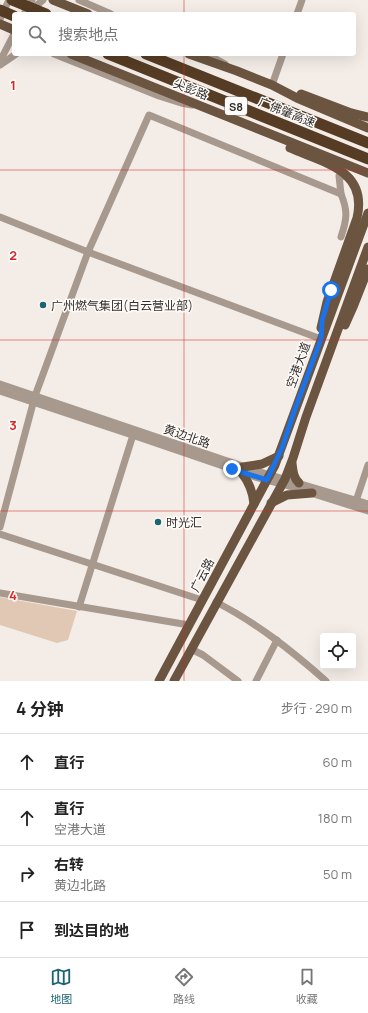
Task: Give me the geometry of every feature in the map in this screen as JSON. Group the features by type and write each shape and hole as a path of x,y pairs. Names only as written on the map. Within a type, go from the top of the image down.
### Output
{"highway":[{"path":"11,0 41,12"},
{"path":"0,10 12,15"},
{"name":"广佛肇高速","path":"113,56 366,158"},
{"name":"广佛肇高速","path":"151,56 368,143"}],"main road":[{"path":"53,0 83,12"},
{"path":"0,24 12,29"},
{"name":"尖彭路","path":"77,56 368,173"},
{"path":"195,56 272,85 314,98 351,113 368,116"},
{"path":"272,85 297,98 368,128"},
{"path":"250,126 270,139 341,170 356,185 359,194 360,209 326,307 322,321 321,339"},
{"name":"空港大道","path":"268,477 279,456 368,213"},
{"path":"174,681 283,481 292,460 368,247"},
{"path":"333,343 350,315 368,269"},
{"path":"290,424 302,430"},
{"path":"254,504 251,488 242,469 262,464 279,456"},
{"path":"292,460 294,475 299,483"},
{"name":"广云路","path":"159,681 268,477"},
{"path":"271,503 287,495 312,493"},
{"path":"244,522 257,529"}],"street":[{"path":"0,19 11,0"},
{"path":"25,12 32,0"},
{"path":"32,12 43,0"},
{"path":"78,0 106,12"},
{"path":"298,12 302,0"},
{"path":"0,61 12,38"},
{"path":"0,65 13,56"},
{"path":"59,56 158,96 205,108"},
{"path":"211,56 237,71"},
{"path":"272,85 282,56"},
{"path":"0,527 34,399 88,252 149,115 341,194"},
{"path":"341,237 347,213 341,194 339,176 349,177"},
{"path":"0,217 88,252 321,339"},
{"name":"黄边北路","path":"0,384 34,399 242,469"},
{"name":"黄边北路","path":"0,392 34,399"},
{"name":"黄边北路","path":"74,412 133,435 283,481 312,493 368,511"},
{"path":"79,607 133,435"},
{"path":"356,501 365,482 368,465"},
{"name":"黄边北路","path":"283,481 299,483 368,504"},
{"path":"0,534 202,600"},
{"path":"0,593 189,625"},
{"path":"216,602 237,613 294,652 323,680"},
{"path":"256,681 277,640"},
{"path":"191,649 203,655 238,681"}],"shaded area":[{"path":"0,597 77,611 68,640 57,643 0,625"}],"place":[{"name":"广州燃气集团(白云营业部)","path":"43,305"},
{"name":"时光汇","path":"158,522"}],"route":[{"path":"232,469 267,480 270,475 282,448 321,339 322,321 331,290"}]}
